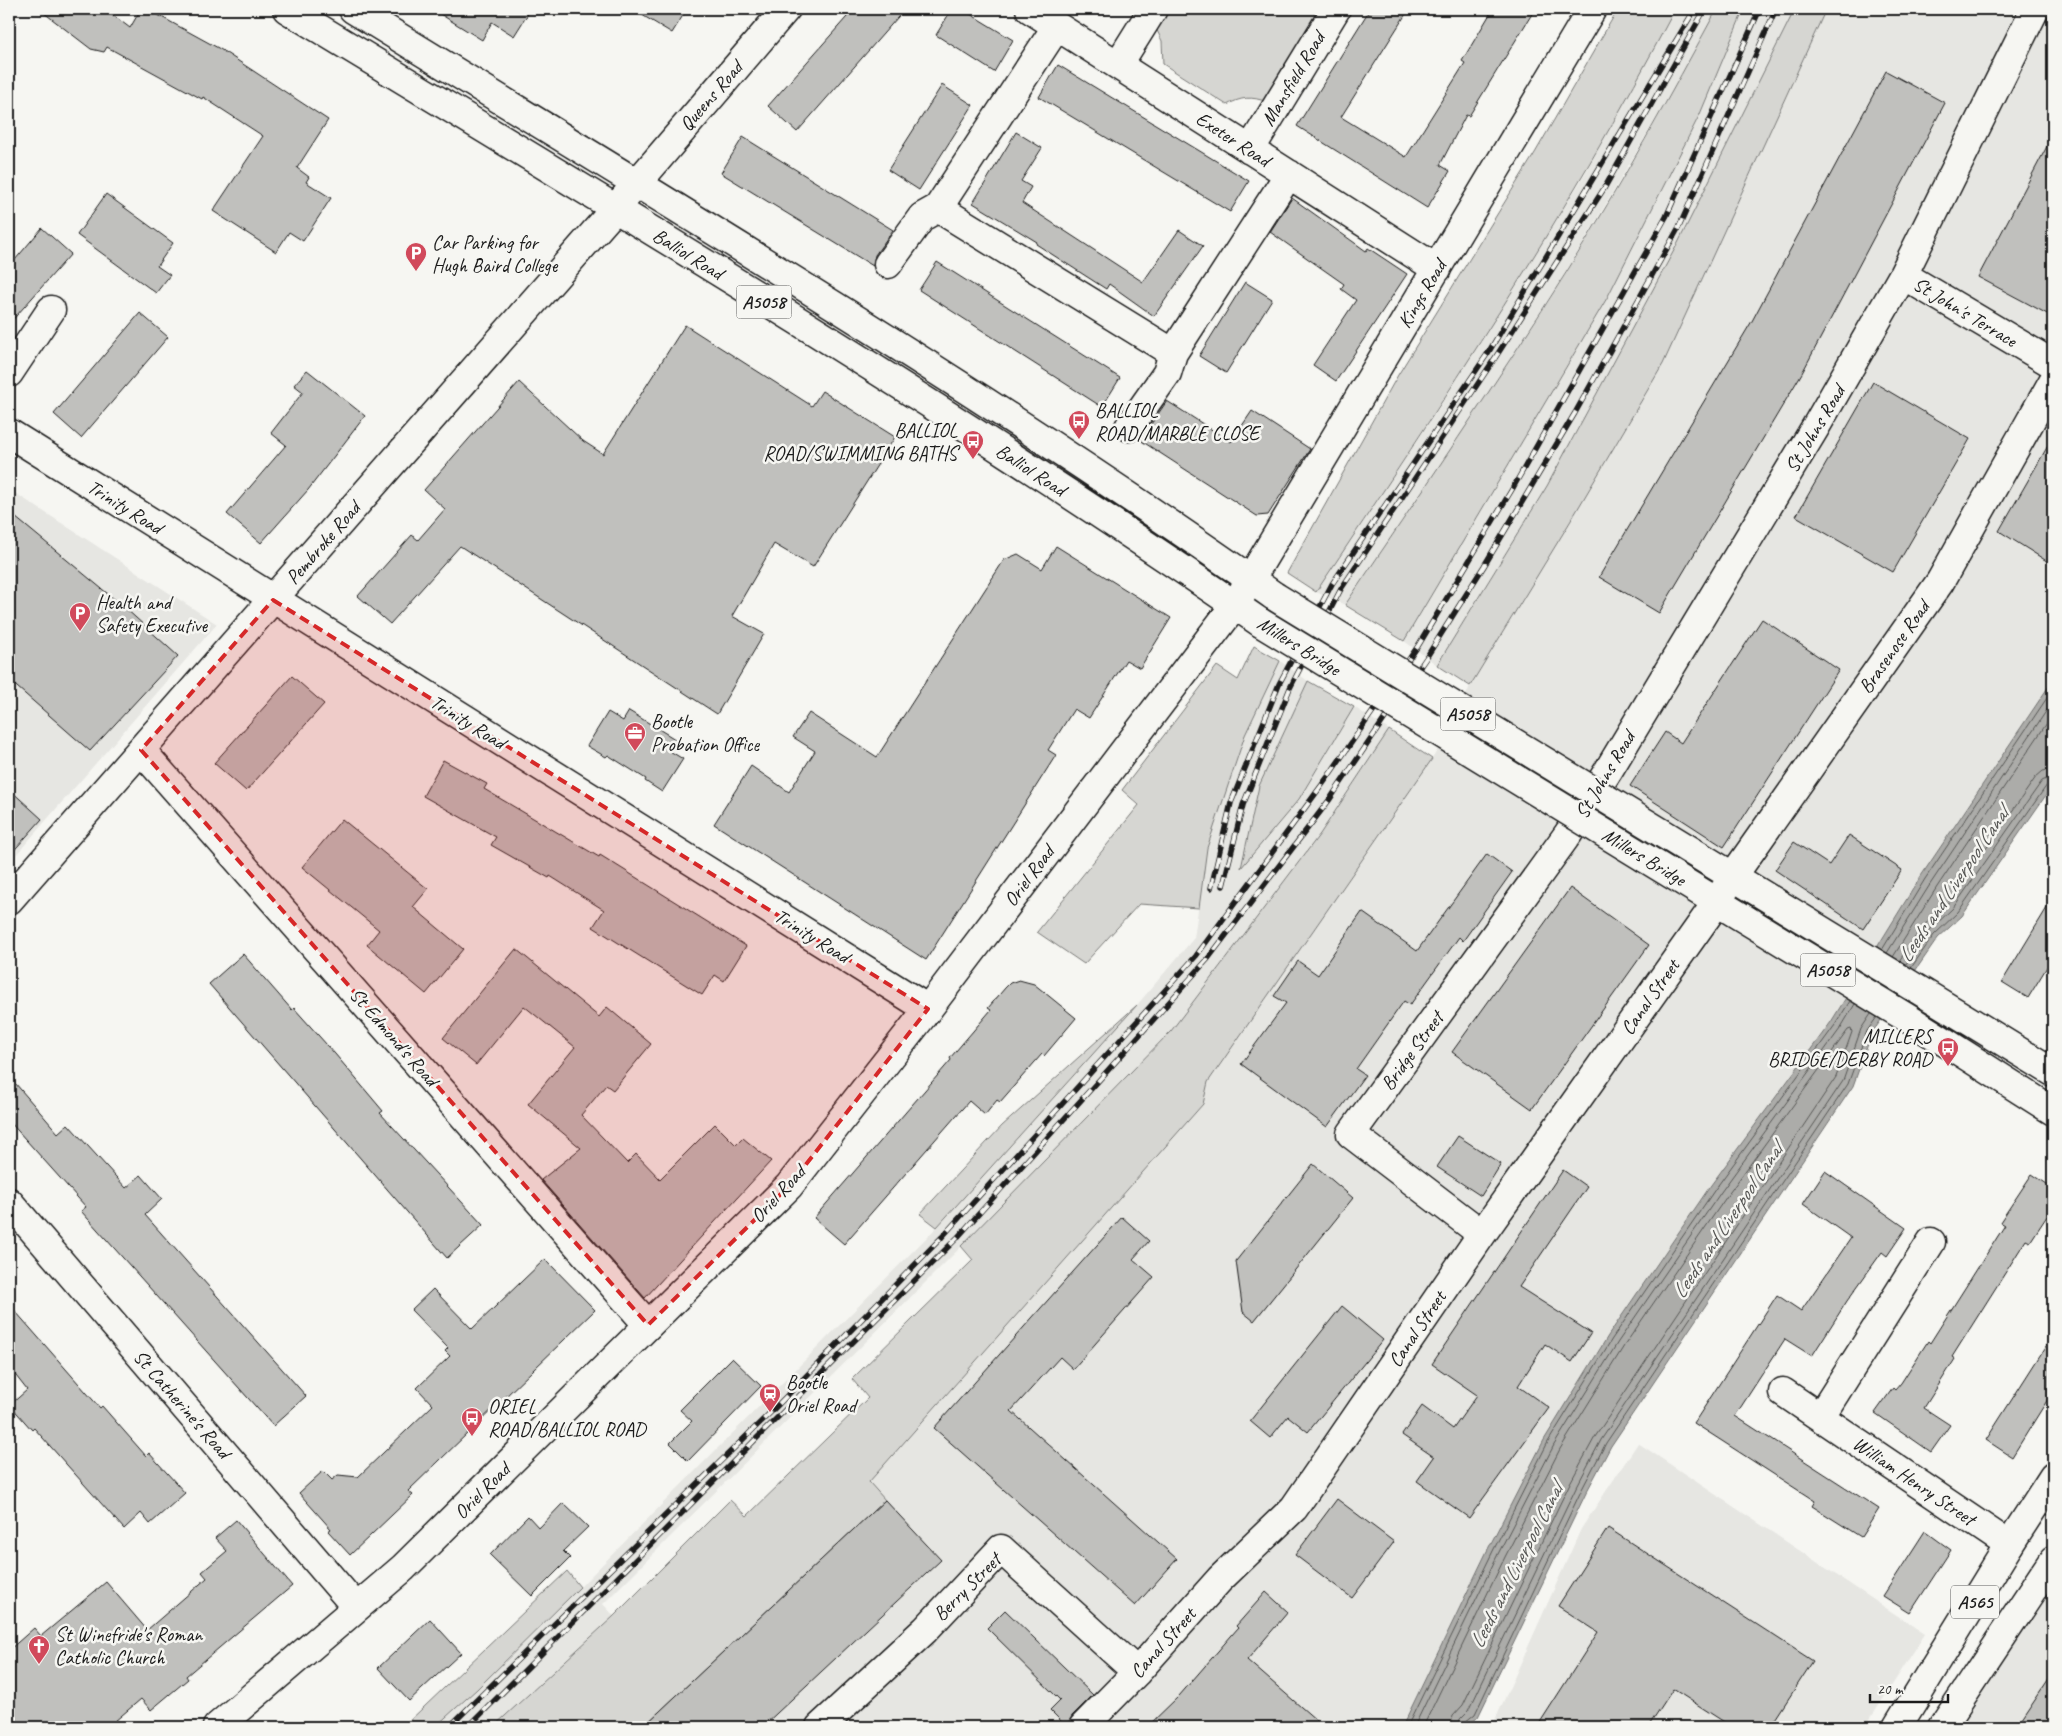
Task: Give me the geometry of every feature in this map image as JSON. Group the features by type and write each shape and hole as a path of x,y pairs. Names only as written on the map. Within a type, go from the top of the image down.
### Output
{"main road":[{"name":"Balliol Road","path":"287,9 615,209 996,447 1235,605"},
{"name":"Balliol Road","path":"353,9 854,318 1094,472 1250,580"},
{"name":"Queens Road","path":"636,184 786,9"},
{"name":"Exeter Road","path":"1030,9 1437,269"},
{"path":"1118,65 1153,9"},
{"name":"Mansfield Road","path":"1250,150 1336,9"},
{"name":"Kings Road","path":"1250,580 1592,9"},
{"name":"St Johns Road","path":"1568,834 1815,428 1904,275 2035,9"},
{"path":"888,264 922,216 938,208 1057,26"},
{"path":"1129,427 1167,373 1173,353 1289,174"},
{"name":"Pembroke Road","path":"9,900 636,184"},
{"path":"938,208 1173,353"},
{"name":"St John's Terrace","path":"1904,275 2053,364"},
{"path":"9,373 51,310"},
{"name":"Brasenose Road","path":"1717,902 1732,876 1940,582 2053,381"},
{"name":"Trinity Road","path":"9,434 928,1009"},
{"name":"Millers Bridge","path":"1250,580 2053,1072"},
{"name":"Oriel Road","path":"217,1727 403,1568 789,1186 928,1009 1235,605 1250,580"},
{"name":"Millers Bridge","path":"1235,605 1261,623 1912,1021 2053,1111"},
{"name":"St Edmond's Road","path":"141,750 648,1325"},
{"name":"Bridge Street","path":"1482,1234 1351,1134 1568,834"},
{"name":"Canal Street","path":"1083,1727 1137,1672 1220,1579 1294,1508 1482,1234 1717,902"},
{"name":"St Catherine's Road","path":"9,1202 356,1607"},
{"path":"1820,1417 1931,1242"},
{"name":"William Henry Street","path":"1783,1392 2009,1545"},
{"name":"A565","path":"1897,1727 2053,1477"},
{"name":"Berry Street","path":"820,1727 926,1630 1001,1548 1137,1672"},
{"name":"A565","path":"1942,1727 2053,1560"}],"highlighted area":[{"path":"273,600 928,1009 789,1186 648,1325 141,750"}],"shaded area":[{"path":"1167,9 1325,9 1267,102 1247,98 1227,105 1163,64 1162,41 1155,26"},
{"path":"1618,9 1675,9 1634,85 1548,233 1457,378 1316,592 1287,573 1398,375 1535,153"},
{"path":"1675,9 1717,9 1671,93 1569,267 1471,420 1345,605 1316,592 1439,408 1582,179"},
{"path":"1717,9 1744,9 1700,114 1607,298 1404,641 1345,605 1487,395 1569,268 1645,140"},
{"path":"1744,9 1795,9 1678,243 1547,486 1437,665 1404,641 1607,298 1700,114"},
{"path":"1795,9 1826,9 1663,364 1470,686 1437,665 1547,486 1678,243"},
{"path":"1826,9 2053,9 2053,680 1921,876 1831,1022 1711,1185 1608,1336 1544,1440 1488,1549 1402,1727 635,1727 1203,1104 1208,1082 1432,759 1455,721 1470,686 1663,364"},
{"path":"9,489 217,624 9,863"},
{"path":"1254,646 1280,661 1245,735 1207,848 1199,908 1139,904 1084,964 1037,932 1139,805 1122,790 1217,666 1238,680"},
{"path":"1280,661 1308,681 1259,786 1241,866 1299,799 1354,707 1389,730 1320,834 1171,1031 1000,1208 603,1604 614,1616 493,1727 435,1727 477,1689 580,1587 937,1227 1137,1005 1194,938 1207,848 1245,735"},
{"path":"1308,681 1354,707 1299,799 1241,868 1259,786"},
{"path":"1389,730 1432,759 1208,1082 1203,1104 869,1482 885,1500 643,1727 493,1727 614,1616 730,1500 747,1516 868,1398 852,1379 973,1260 961,1246 1171,1031 1320,834"},
{"path":"1137,1005 937,1227 920,1214 1002,1126"},
{"path":"1638,1443 1925,1634 1865,1727 1492,1727 1581,1529"},
{"path":"2053,1560 2053,1727 1942,1727"},
{"path":"567,1571 580,1587 477,1689 435,1727 403,1727"}],"water":[{"name":"Leeds and Liverpool Canal","path":"2053,680 2053,785 1962,916 1938,938 1872,1033 1853,1086 1611,1446 1587,1491 1478,1717 1467,1727 1402,1727 1488,1549 1544,1440 1608,1336 1711,1185 1831,1022 1921,876"}],"building":[{"path":"39,9 105,9 130,28 141,9 147,9 220,49 328,120 297,168 309,177 306,182 331,198 303,241 289,232 276,252 213,211 263,136 203,97 202,99 107,47 104,52 91,49"},
{"path":"432,9 531,9 514,36 492,22 482,40"},
{"path":"632,9 687,9 672,33"},
{"path":"854,9 905,9 797,132 768,106"},
{"path":"952,9 962,9 1013,40 994,72 936,35"},
{"path":"1370,9 1409,9 1341,117 1406,157 1465,63 1462,61 1493,9 1535,9 1469,116 1466,115 1440,165 1450,171 1427,208 1297,126"},
{"path":"1058,65 1249,181 1230,212 1039,97"},
{"path":"1886,71 1945,103 1802,373 1659,613 1599,577 1752,321"},
{"path":"942,85 973,105 919,190 888,170"},
{"path":"1016,132 1042,148 1021,181 1031,187 1022,203 1143,282 1179,230 1203,246 1154,316 1109,284 1106,289 1036,244 1037,242 973,203"},
{"path":"2053,135 2053,317 1978,277"},
{"path":"743,137 893,230 875,255 873,266 721,173"},
{"path":"106,194 173,243 157,266 170,275 156,293 77,235"},
{"path":"1292,198 1366,251 1368,248 1407,274 1336,381 1313,365 1356,300 1341,289 1344,284 1270,232"},
{"path":"42,228 71,254 9,324 9,267"},
{"path":"937,262 1120,378 1102,407 919,290"},
{"path":"1245,282 1272,299 1226,373 1199,356"},
{"path":"140,313 168,337 81,438 54,414"},
{"path":"685,325 812,406 822,391 895,437 813,567 774,544 732,616 764,634 717,714 460,546 390,624 358,596 412,535 418,540 445,509 424,490 519,382 583,441 603,454"},
{"path":"307,370 365,416 308,490 261,543 227,514 286,445 271,433 303,392 294,385"},
{"path":"1873,382 1970,439 1893,572 1796,516"},
{"path":"1167,401 1231,442 1252,411 1310,449 1268,515 1257,516 1140,440"},
{"path":"2053,437 2053,565 1999,531"},
{"name":"Health and Safety Executive","path":"9,512 125,608 178,656 90,751 9,680"},
{"path":"1056,546 1171,618 1140,668 1126,660 1089,718 1074,709 1048,750 1056,755 926,960 714,824 751,766 789,792 815,751 793,737 809,713 877,757 1004,560 1018,554 1042,569"},
{"path":"1762,619 1839,670 1724,847 1630,786 1665,732 1681,743"},
{"path":"292,676 324,704 246,791 214,763"},
{"name":"Bootle Probation Office","path":"629,711 675,739 668,750 683,759 662,792 645,781 646,779 608,755 606,757 587,746 608,712 623,721"},
{"path":"443,760 487,784 484,789 599,857 600,855 746,946 724,981 715,975 702,995 593,927 604,910 550,876 549,878 491,845 496,837 423,796"},
{"path":"9,789 42,819 9,856"},
{"path":"342,819 428,889 413,907 463,949 426,994 367,945 379,930 302,867"},
{"path":"1849,835 1902,870 1863,929 1775,870 1794,842 1829,865"},
{"path":"1487,854 1512,872 1463,941 1459,937 1410,1005 1404,1001 1356,1069 1365,1075 1327,1127 1241,1064 1286,1003 1274,996 1298,961 1318,975 1362,912 1417,951"},
{"path":"1570,888 1649,945 1532,1109 1452,1052"},
{"path":"2053,898 2053,957 2028,998 2002,982"},
{"path":"516,949 599,1017 607,1007 651,1044 613,1090 606,1085 581,1115 627,1163 636,1154 660,1179 715,1124 736,1145 743,1138 771,1161 645,1298 541,1180 581,1148 528,1104 575,1047 524,1006 476,1065 443,1038"},
{"path":"243,954 292,1010 294,1008 335,1054 383,1111 380,1113 483,1225 447,1258 209,984"},
{"path":"1019,980 1034,984 1076,1018 1044,1056 1042,1054 1000,1102 997,1100 985,1115 969,1101 844,1244 814,1218 951,1060 950,1058 991,1010 988,1008 1005,988 1010,983"},
{"path":"9,1076 58,1133 68,1124 126,1188 141,1175 162,1199 145,1215 306,1396 273,1426 81,1211 86,1207 9,1121"},
{"path":"1458,1136 1501,1164 1481,1196 1437,1167"},
{"path":"1313,1164 1353,1198 1254,1321 1243,1312 1236,1261"},
{"path":"1563,1170 1587,1187 1519,1287 1591,1333 1572,1362 1545,1344 1518,1386 1549,1408 1469,1518 1417,1481 1434,1457 1402,1435 1422,1406 1453,1429 1477,1395 1432,1364"},
{"path":"1825,1171 1906,1228 1887,1256 1882,1252 1847,1301 1812,1356 1785,1339 1735,1416 1879,1509 1861,1537 1812,1506 1815,1501 1694,1423 1777,1295 1801,1311 1851,1238 1803,1204"},
{"path":"2032,1174 2053,1188 2053,1207 2030,1242 2026,1240 1952,1357 1955,1359 1924,1408 1950,1425 1931,1452 1875,1413 1893,1388 1895,1390 1901,1383 1928,1341 1930,1343 2005,1225 2000,1222"},
{"path":"1122,1217 1149,1241 1133,1259 1154,1277 1073,1369 1060,1357 1011,1411 1177,1559 1135,1606 934,1428"},
{"path":"545,1259 595,1310 408,1491 413,1495 350,1555 328,1531 331,1529 299,1493 323,1471 332,1480 338,1475 358,1477 433,1405 417,1388 450,1356 445,1351 448,1348 411,1310 433,1289 472,1329"},
{"path":"9,1304 100,1408 102,1406 146,1456 149,1453 185,1493 150,1524 141,1513 124,1529 34,1428 32,1430 10,1405 27,1390 9,1367"},
{"path":"1342,1306 1383,1340 1308,1432 1288,1416 1270,1438 1250,1421"},
{"path":"2053,1335 2053,1391 2012,1457 1986,1440"},
{"name":"Bootle Oriel Road","path":"732,1358 761,1386 688,1461 670,1443 692,1421 680,1410"},
{"path":"1337,1499 1394,1542 1352,1598 1295,1555"},
{"path":"885,1500 941,1560 762,1727 643,1727"},
{"path":"563,1503 588,1527 563,1551 570,1558 532,1596 490,1555 528,1516 539,1528"},
{"path":"236,1520 292,1586 186,1676 188,1679 151,1710 141,1699 108,1727 9,1727 9,1650 34,1628 41,1636 106,1582 147,1630 207,1578 202,1572 227,1551 215,1538"},
{"path":"1608,1528 1813,1661 1770,1727 1732,1727 1673,1689 1648,1727 1537,1727 1598,1632 1558,1606"},
{"path":"1925,1531 1951,1550 1910,1613 1883,1596"},
{"path":"1266,1592 1288,1612 1247,1660 1324,1727 1147,1727 1179,1696 1238,1628 1236,1626"},
{"path":"1005,1610 1093,1695 1072,1716 1067,1727 1050,1710 1060,1700 987,1628"},
{"path":"430,1619 461,1653 409,1701 378,1668"},
{"path":"2053,1673 2053,1727 2017,1727"}],"railway":[{"path":"1211,888 1231,803 1279,684 1332,584 1488,353 1695,9"},
{"path":"1223,886 1243,805 1290,688 1341,589 1495,358 1605,187 1705,9"},
{"path":"449,1727 770,1413 942,1237 1196,956 1327,778 1418,646 1514,486 1666,217 1760,9"},
{"path":"468,1727 957,1238 1207,960 1330,799 1426,658 1484,566 1575,413 1679,227 1776,9"}],"place":[{"name":"Car Parking for Hugh Baird College","path":"416,272"},
{"name":"BALLIOL ROAD/MARBLE CLOSE","path":"1079,440"},
{"name":"BALLIOL ROAD/SWIMMING BATHS","path":"973,460"},
{"name":"Health and Safety Executive","path":"80,632"},
{"name":"Bootle Probation Office","path":"635,752"},
{"name":"MILLERS BRIDGE/DERBY ROAD","path":"1948,1067"},
{"name":"Bootle Oriel Road","path":"770,1413"},
{"name":"ORIEL ROAD/BALLIOL ROAD","path":"472,1437"},
{"name":"St Winefride's Roman Catholic Church","path":"39,1665"}]}
